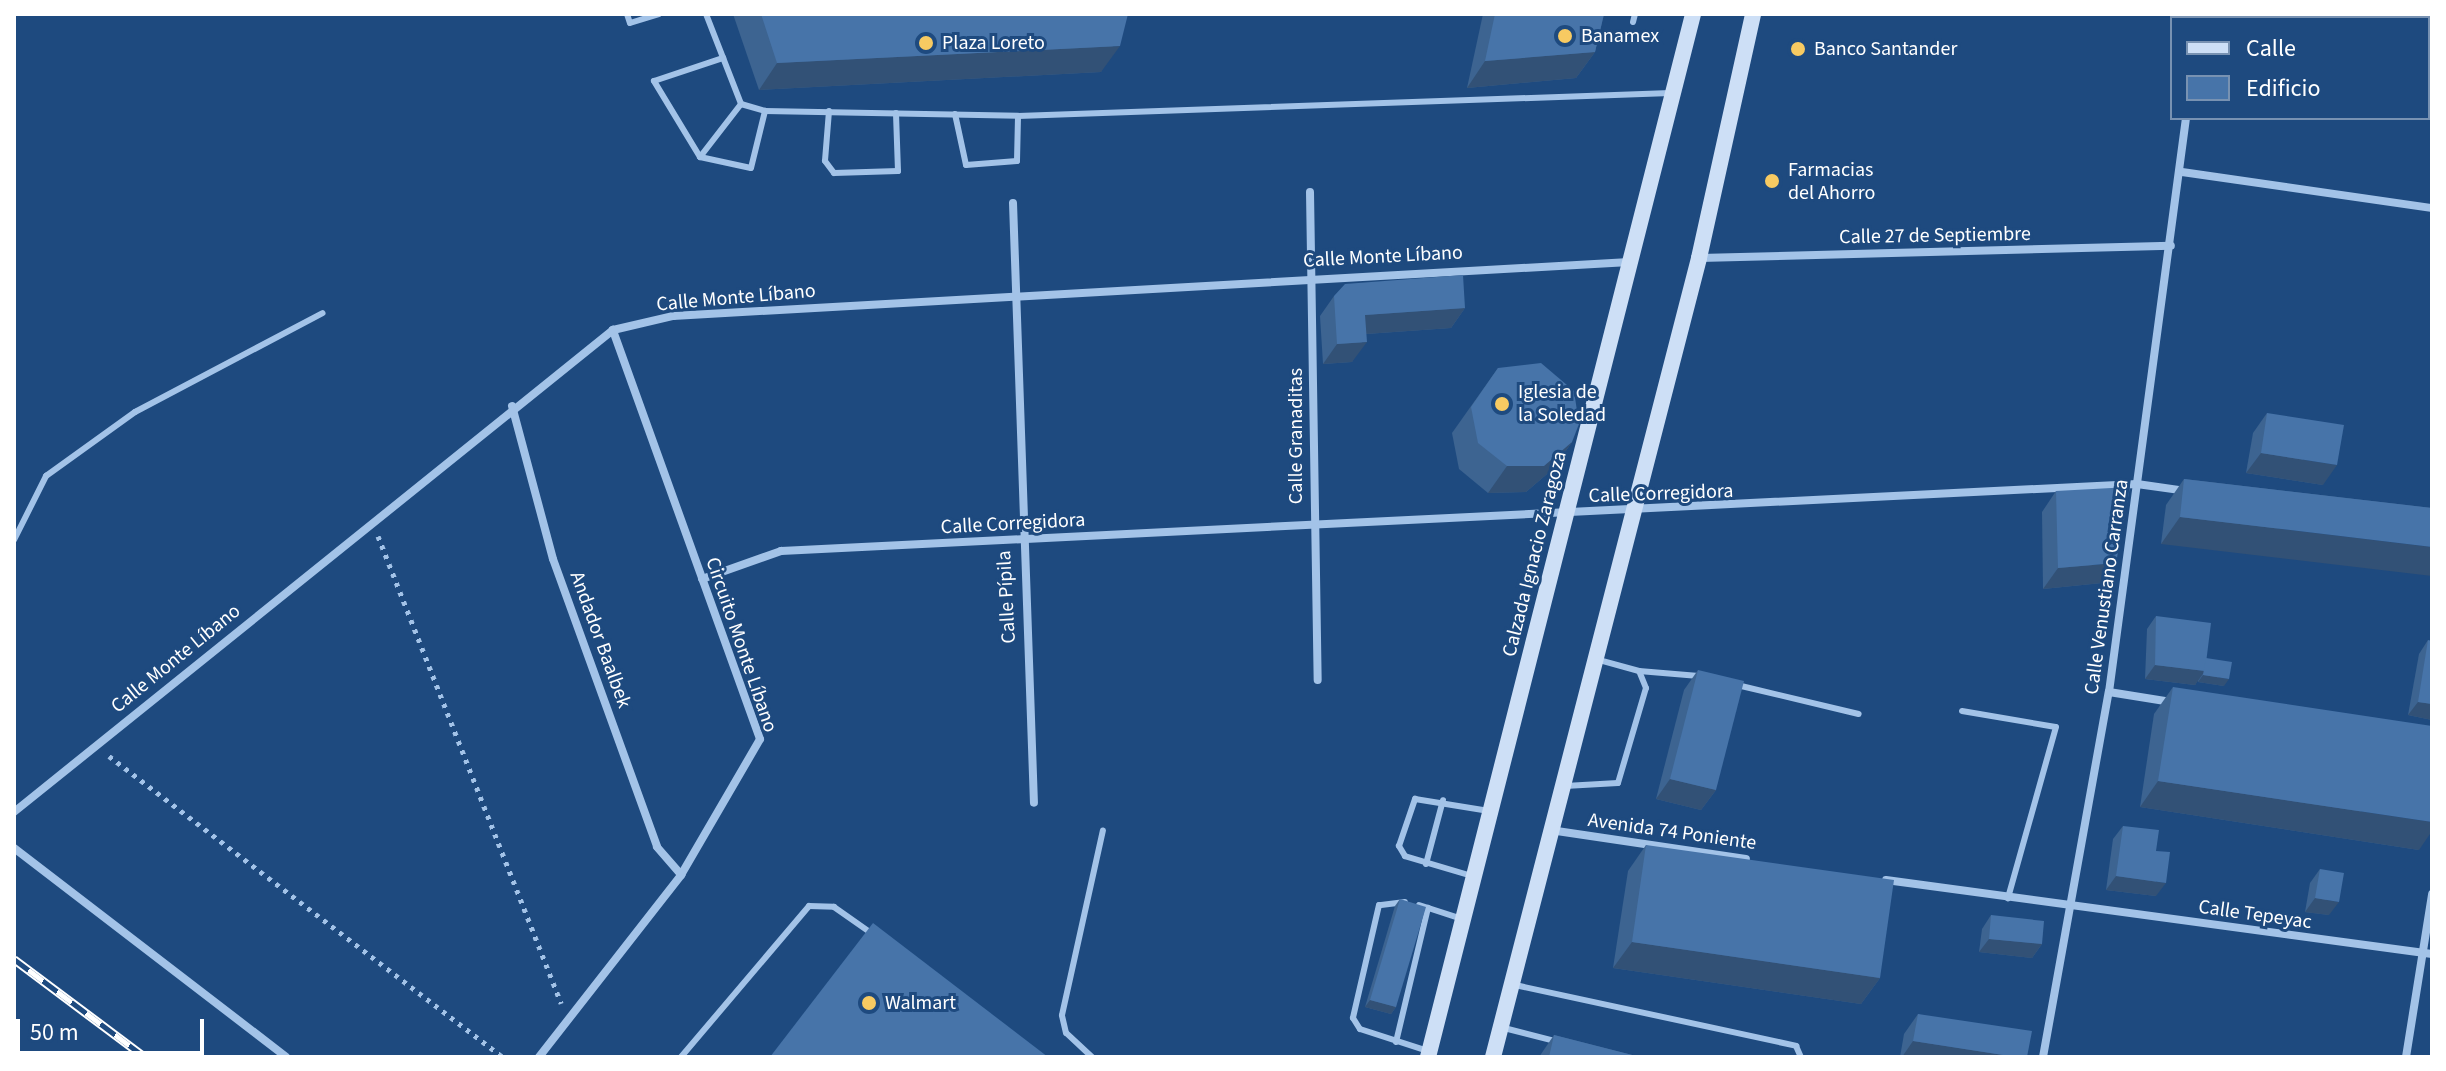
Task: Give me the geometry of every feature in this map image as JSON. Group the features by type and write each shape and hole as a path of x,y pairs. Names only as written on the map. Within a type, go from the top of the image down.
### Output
{"main road":[{"name":"Calzada Ignacio Zaragoza","path":"1428,1054 1693,14"},
{"path":"1493,1057 1629,513 1699,258 1753,14"}],"street":[{"name":"Calle Venustiano Carranza","path":"2043,1057 2075,907 2109,692 2182,172 2186,120"},
{"path":"2182,172 2432,208"},
{"name":"Calle Granaditas","path":"1310,192 1312,524 1318,680"},
{"name":"Calle Pípila","path":"1013,203 1020,539 1034,803"},
{"name":"Calle 27 de Septiembre","path":"1699,258 2171,246"},
{"name":"Calle Monte Líbano","path":"14,812 512,406 613,330 673,316 1016,293 1629,262"},
{"name":"Circuito Monte Líbano","path":"539,1057 681,875 760,739 613,330"},
{"name":"Andador Baalbek","path":"512,406 553,559 657,847 681,875"},
{"name":"Calle Corregidora","path":"702,579 781,551 1312,524 1629,513 2137,484 2199,492"},
{"path":"2109,692 2186,705"},
{"name":"Avenida 74 Poniente","path":"1550,830 1755,860"},
{"path":"14,848 286,1057"},
{"path":"1866,877 2075,907"},
{"path":"2406,1057 2428,954 2432,894"},
{"name":"Calle Tepeyac","path":"2075,907 2428,954"}],"lane":[{"path":"627,14 630,23 659,14"},
{"path":"706,14 741,104"},
{"path":"723,58 654,81 700,157 751,168 765,111"},
{"path":"741,104 765,111 1018,116 1675,92"},
{"path":"700,157 741,104"},
{"path":"829,111 825,161 834,173 898,171 896,113"},
{"path":"955,114 966,165 1017,161 1018,116"},
{"path":"14,540 46,476 135,412 323,313"},
{"path":"1593,659 1639,671 1704,677"},
{"path":"1562,786 1618,783 1646,688 1639,671"},
{"path":"1719,681 1859,714"},
{"path":"1962,711 2056,727 2008,898"},
{"path":"1472,876 1426,864 1399,846 1415,799 1443,800 1490,811"},
{"path":"1426,864 1443,800"},
{"path":"1092,1057 1066,1033 1062,1015 1103,830"},
{"path":"1428,1054 1360,1029 1353,1018 1379,905 1393,899 1462,919"},
{"path":"681,1057 809,906 834,907 884,942"},
{"path":"1396,1042 1428,908"},
{"path":"1511,984 1796,1046 1801,1057"},
{"path":"1500,1027 1575,1047"}],"path":[{"path":"372,520 568,1021"},
{"path":"95,745 503,1057"}],"building":[{"path":"761,14 1128,14 1120,46 777,63"},
{"path":"1495,14 1604,14 1595,52 1485,61"},
{"path":"1463,275 1465,308 1365,315 1367,342 1337,344 1334,296 1345,284"},
{"path":"1541,363 1574,391 1579,424 1572,442 1544,466 1507,466 1478,443 1471,407 1498,368"},
{"path":"2267,413 2344,425 2337,465 2261,453"},
{"path":"2184,479 2432,508 2432,547 2180,517"},
{"path":"2130,487 2116,563 2058,568 2056,491"},
{"path":"2156,616 2211,623 2205,671 2155,665"},
{"path":"2428,640 2432,641 2432,704 2418,702"},
{"path":"2206,658 2232,662 2229,679 2203,675"},
{"path":"1698,670 1744,681 1716,790 1670,779"},
{"path":"2173,687 2432,726 2432,822 2158,781"},
{"path":"2123,826 2159,830 2156,851 2170,852 2166,883 2116,876"},
{"path":"1646,845 1894,880 1880,978 1632,942"},
{"path":"2320,869 2344,873 2339,902 2315,898"},
{"path":"1400,899 1426,907 1396,1007 1370,1000"},
{"path":"1991,915 2044,921 2042,944 1989,939"},
{"name":"Walmart","path":"873,923 1048,1057 770,1057"},
{"path":"1918,1014 2032,1031 2027,1057 1913,1041"},
{"path":"1554,1035 1640,1057 1549,1057"}],"railway":[{"path":"14,959 145,1057"}],"place":[{"name":"Banamex","path":"1565,36"},
{"name":"Plaza Loreto","path":"926,43"},
{"name":"Banco Santander","path":"1798,49"},
{"name":"Farmacias del Ahorro","path":"1772,181"},
{"name":"Iglesia de la Soledad","path":"1502,404"},
{"name":"Walmart","path":"869,1003"}]}
